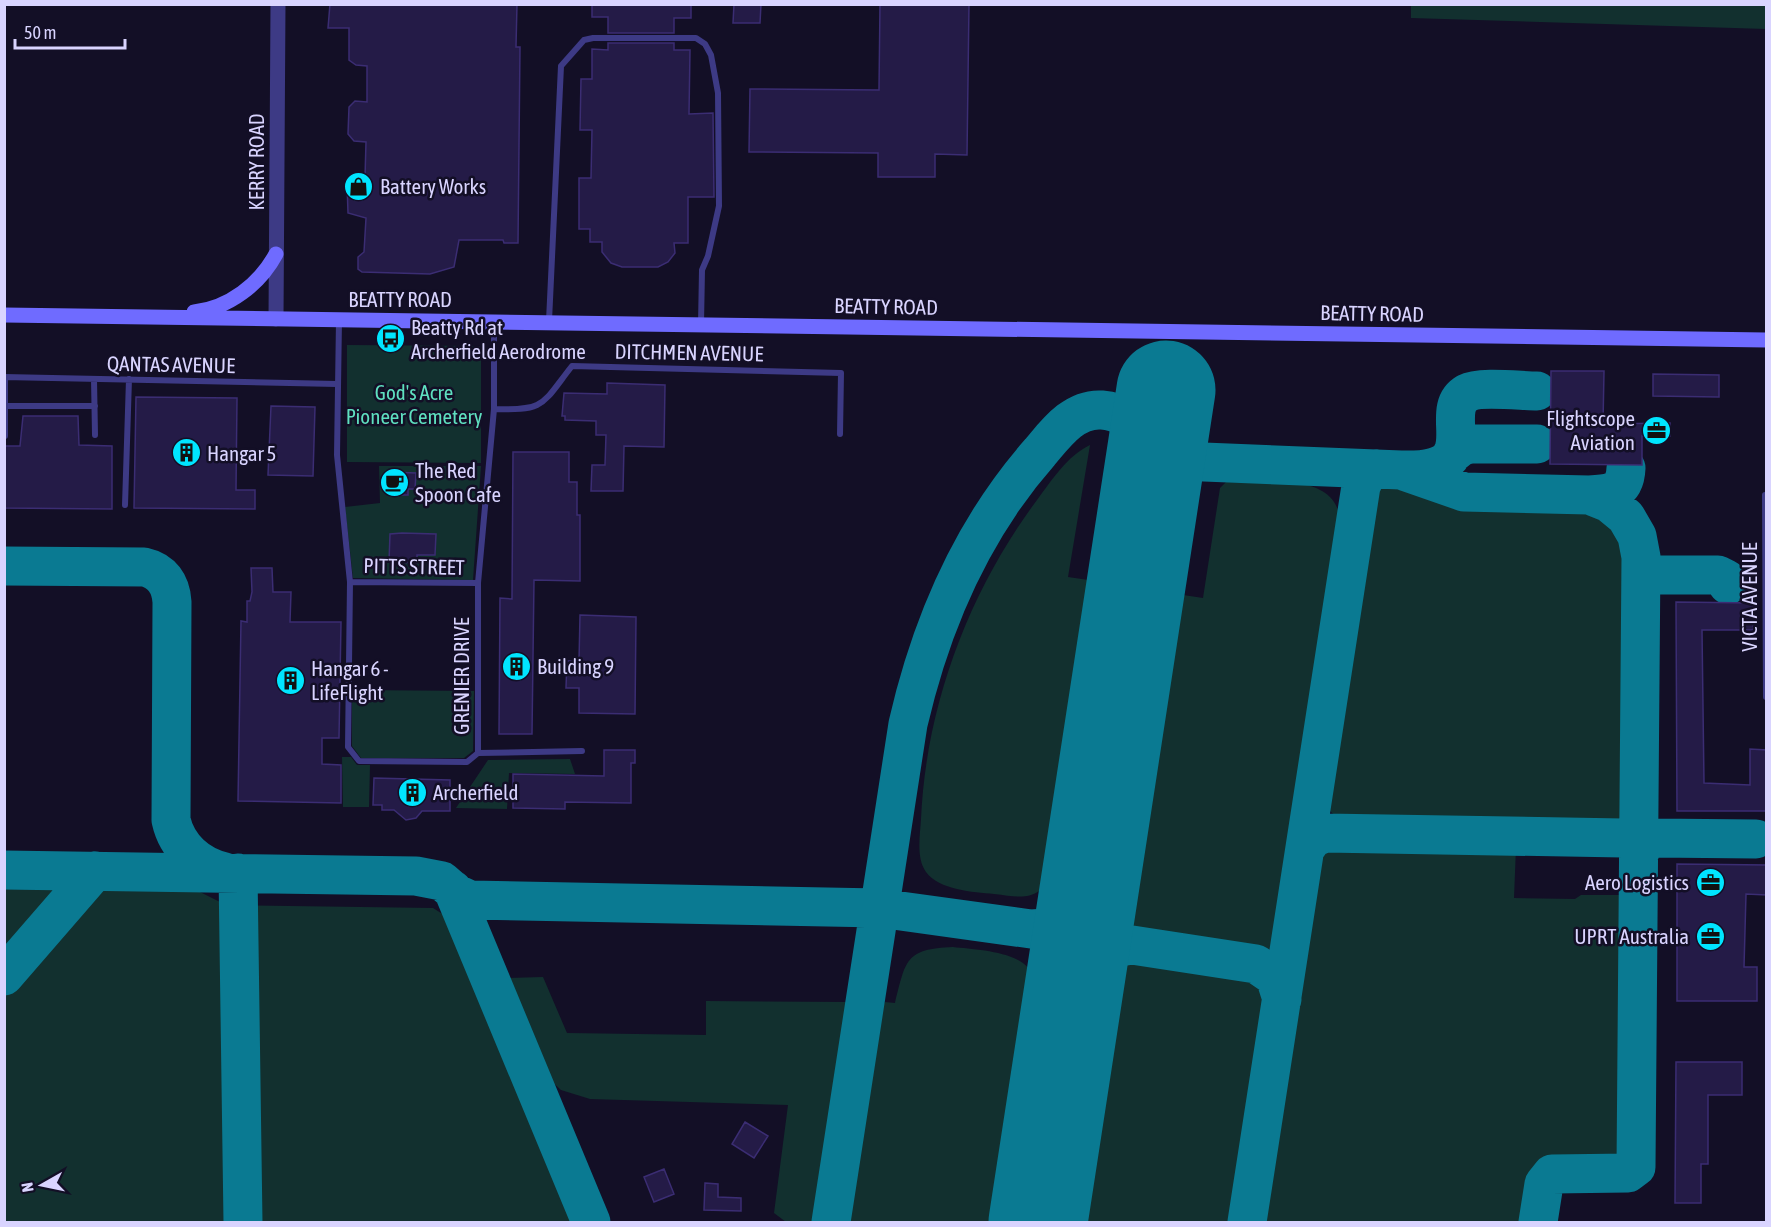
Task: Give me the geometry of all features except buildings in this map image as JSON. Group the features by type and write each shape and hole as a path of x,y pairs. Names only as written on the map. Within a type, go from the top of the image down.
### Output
{"main road":[{"path":"144,317 207,310 251,288 269,267 276,254"},
{"name":"BEATTY ROAD","path":"4,315 1767,340"}],"street":[{"name":"KERRY ROAD","path":"276,319 278,4"}],"lane":[{"path":"549,322 561,66 584,40 593,38 696,38 705,44 711,55 718,93 719,206 708,256 702,270 701,324"},
{"name":"GRENIER DRIVE","path":"339,319 337,455 350,582 348,747 359,761 466,762 478,753 478,584 494,409 494,321"},
{"name":"DITCHMEN AVENUE","path":"494,409 526,411 543,403 572,366 841,373 840,434"},
{"name":"QANTAS AVENUE","path":"5,377 337,384"},
{"path":"5,377 5,436"},
{"path":"94,379 95,435"},
{"path":"124,505 129,379"},
{"path":"5,406 95,406"},
{"name":"VICTA AVENUE","path":"1766,495 1767,697"},
{"name":"PITTS STREET","path":"350,582 478,584"},
{"path":"478,753 582,751"}],"green space":[{"path":"1411,4 1766,5 1766,29 1411,18"},
{"name":"God's Acre Pioneer Cemetery","path":"347,345 481,346 481,463 347,462"},
{"path":"1090,445 1068,577 1102,582 1056,873 1042,889 1030,896 957,889 939,883 926,872 919,847 925,776 942,692 955,651 972,611 1013,535 1061,469 1074,455"},
{"path":"379,466 481,466 473,580 353,578 345,507 380,503"},
{"path":"1226,482 1304,484 1324,492 1335,503 1338,511 1342,540 1280,943 1274,949 1267,951 1142,933 1131,930 1120,921 1170,593 1203,598 1220,488"},
{"path":"1403,484 1478,503 1569,502 1590,506 1609,515 1623,530 1631,552 1630,816 1617,827 1357,822 1339,818 1329,809 1326,804 1370,488"},
{"path":"352,690 474,691 473,751 464,758 361,758 352,746"},
{"path":"342,757 351,757 357,765 370,765 369,807 343,807"},
{"path":"570,759 575,774 509,773 507,809 456,808 488,760"},
{"path":"1345,844 1516,847 1514,898 1575,899 1581,895 1628,895 1625,1161 1622,1164 1587,1162 1548,1167 1540,1172 1535,1180 1528,1222 1259,1222 1314,857 1321,847"},
{"path":"5,884 190,887 226,905 433,908 452,920 575,1222 5,1222"},
{"path":"953,947 988,951 1013,958 1023,963 1030,970 1034,980 1039,982 1002,1222 845,1222 876,1019 885,1002 895,1003 902,976 910,960 916,954 937,948"},
{"path":"1127,959 1250,977 1265,982 1271,988 1237,1222 1073,1222 1113,965"},
{"path":"543,977 567,1033 706,1035 706,1001 848,1002 850,1010 818,1222 786,1222 774,1213 788,1105 590,1099 561,1090 547,1077 505,978"}],"taxiway":[{"path":"1401,470 1429,468 1445,462 1453,452 1456,440 1458,402 1467,393 1491,389 1537,391"},
{"path":"1133,607 1151,474 1138,443 1137,430 1141,413 1149,407 1162,406 1175,412 1181,429 1175,443 1158,455 1151,503"},
{"path":"831,1222 908,724 917,687 942,614 957,579 994,513 1052,437 1074,417 1092,410 1115,412 1125,417 1158,449 1179,461 1401,470 1464,492 1589,495 1609,503 1626,517 1637,536 1641,557 1636,1167 1628,1173 1552,1174 1544,1184 1538,1222"},
{"path":"1452,454 1462,446 1471,444 1537,444"},
{"path":"1589,495 1610,493 1615,490 1623,483 1626,468"},
{"path":"1247,1222 1361,486 1367,473 1377,469"},
{"path":"4,566 144,567 156,572 164,579 170,590 172,602 171,820 178,839 190,854 206,865 225,872"},
{"path":"1641,581 1648,575 1718,575 1726,579 1728,585"},
{"path":"4,870 416,876 442,881 457,894 470,900 879,908 1031,929 1047,928 1073,914 1086,893 1110,754"},
{"path":"1305,849 1313,838 1325,833 1623,838 1633,834 1639,823"},
{"path":"1639,854 1644,843 1654,838 1756,839"},
{"path":"4,976 95,871"},
{"path":"238,873 243,1222"},
{"path":"453,890 591,1222"},
{"path":"1054,1120 1078,983 1091,961 1107,949 1132,945 1256,964 1275,977 1282,999"}],"runway":[{"path":"1038,1222 1166,390"}],"place":[{"name":"Battery Works","path":"359,186"},
{"name":"Beatty Rd at Archerfield Aerodrome","path":"390,339"},
{"name":"Flightscope Aviation","path":"1656,430"},
{"name":"Hangar 5","path":"186,453"},
{"name":"The Red Spoon Cafe","path":"394,482"},
{"name":"Building 9","path":"516,666"},
{"name":"Hangar 6 - LifeFlight","path":"290,680"},
{"name":"Archerfield","path":"412,792"},
{"name":"Aero Logistics","path":"1710,882"},
{"name":"UPRT Australia","path":"1710,936"}]}
